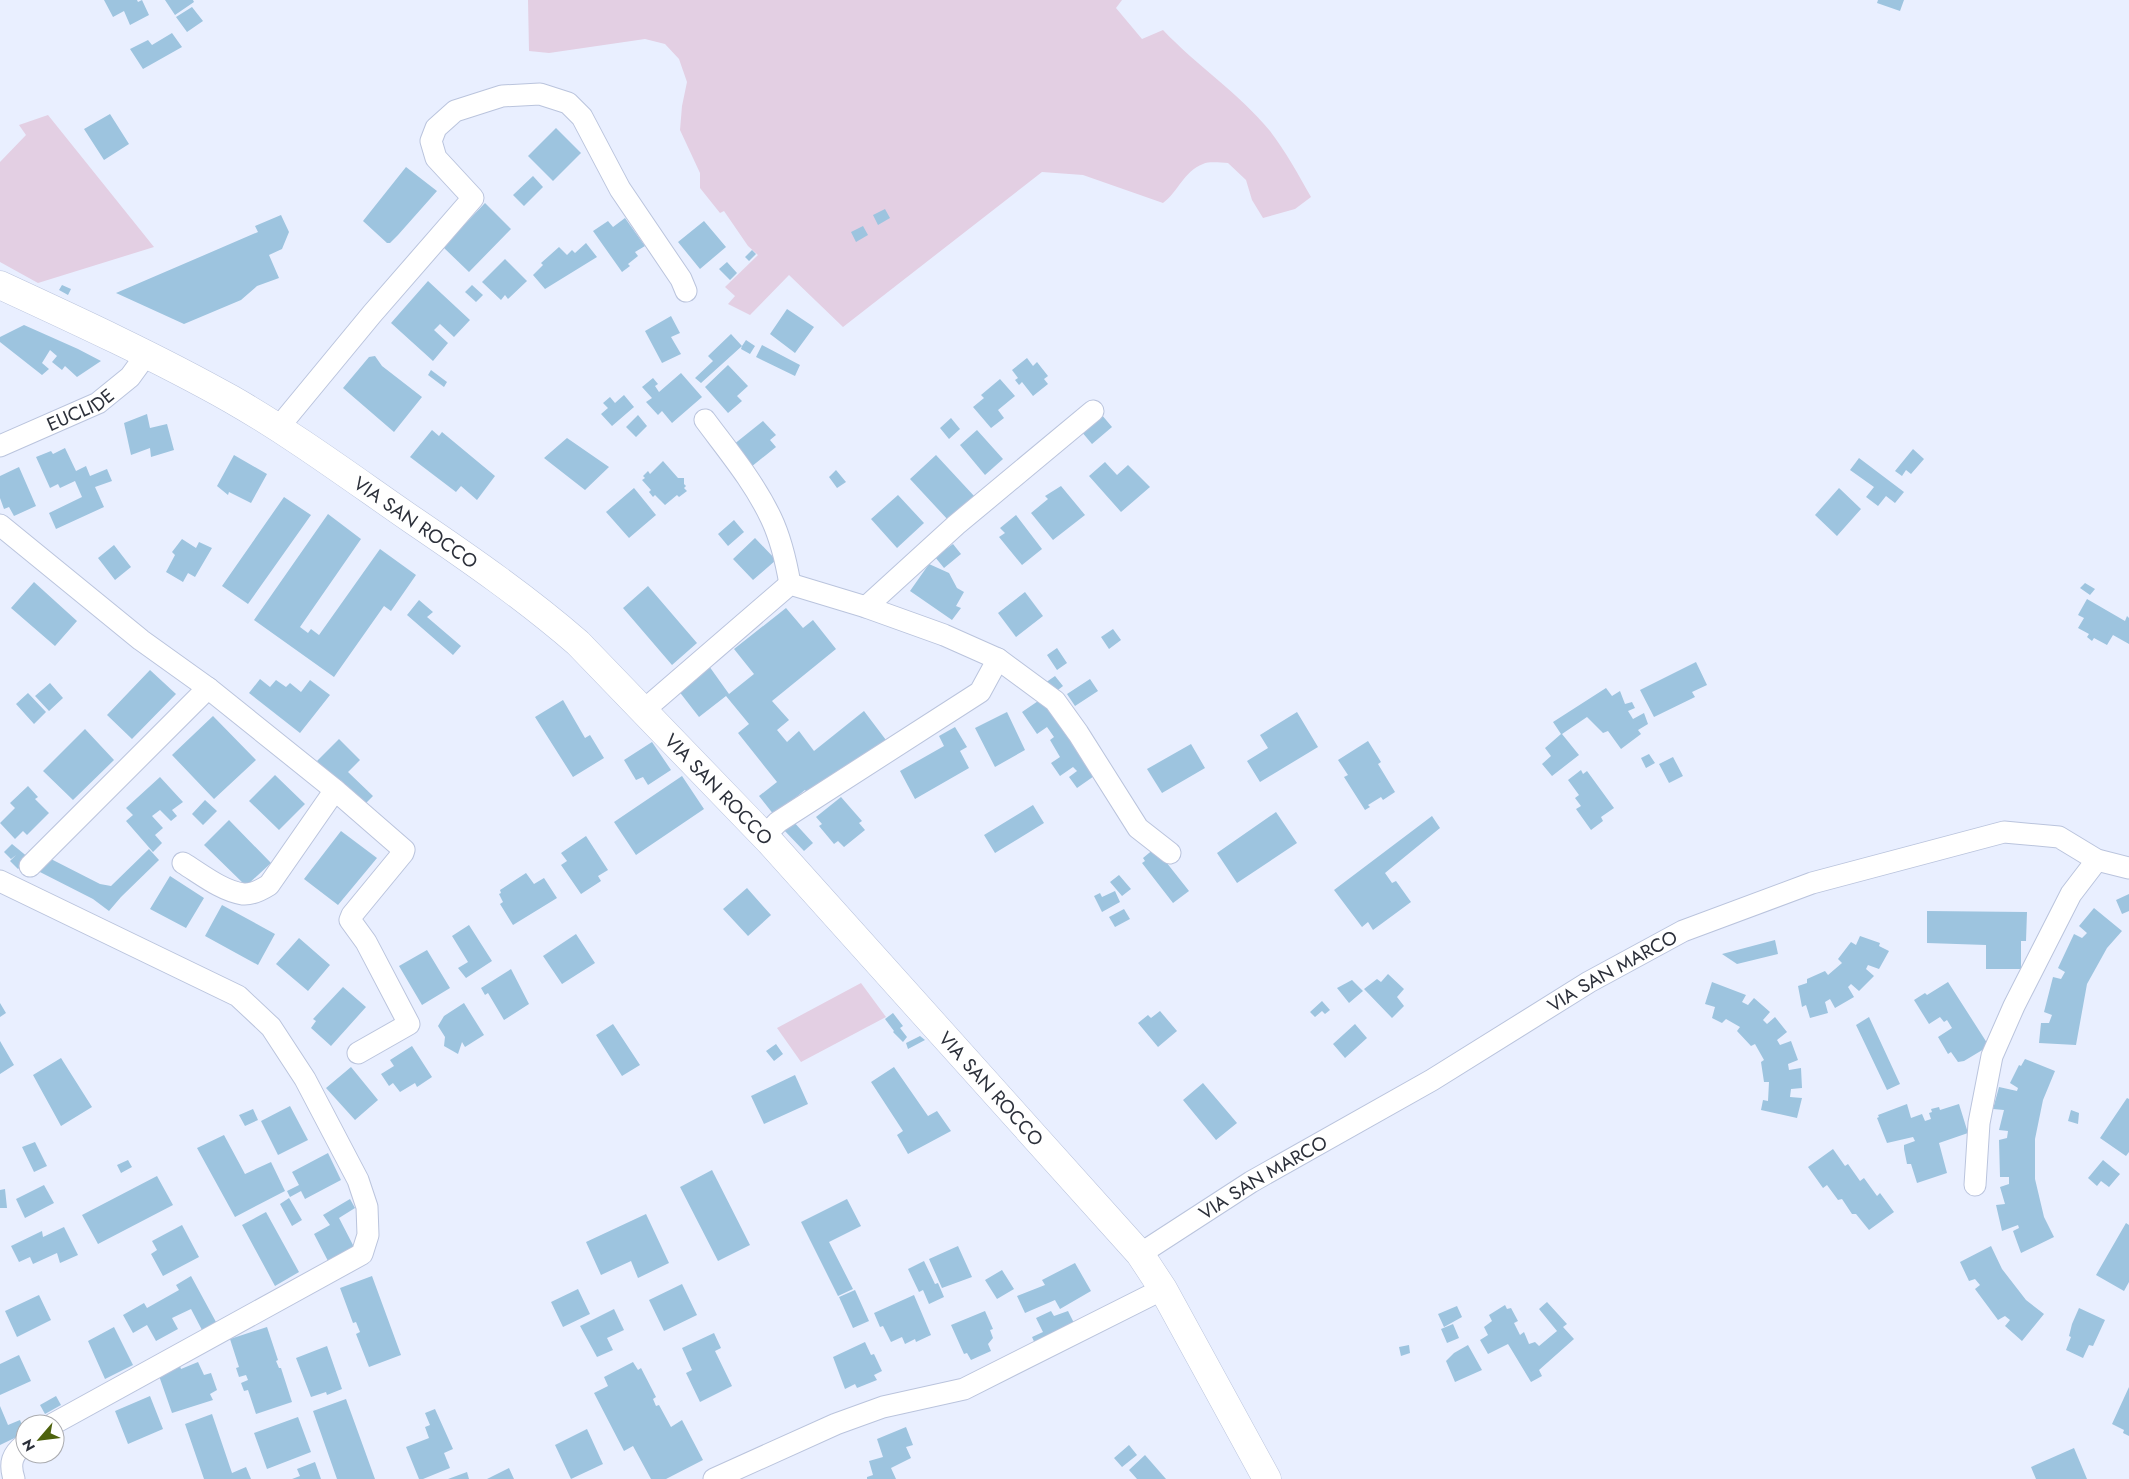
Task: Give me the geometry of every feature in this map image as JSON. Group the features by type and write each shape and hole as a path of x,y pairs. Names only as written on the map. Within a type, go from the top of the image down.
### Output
{"street":[{"path":"278,428 372,314 473,198 436,158 432,150 431,141 436,128 455,111 502,96 540,94 568,103 582,117 620,189 681,279 686,291"},
{"name":"VIA SAN ROCCO","path":"0,285 146,355 231,399 278,428 473,561 551,619 578,643 764,836 1140,1254 1163,1289 1267,1479"},
{"name":"EUCLIDE","path":"0,446 98,403 130,377 146,355"},
{"path":"866,607 956,524 1093,411"},
{"path":"705,420 747,476 771,518 784,553 790,584"},
{"path":"0,525 141,640 208,688 335,790 404,850 404,853 352,915 350,920 366,942 409,1024 358,1053"},
{"path":"790,584 866,607 944,634 998,659 1055,702 1078,733 1138,828 1170,853"},
{"path":"644,710 790,584"},
{"path":"764,836 778,822 980,692 998,659"},
{"path":"30,866 208,688"},
{"path":"183,863 226,889 244,894 259,892 269,885 335,790"},
{"name":"VIA SAN MARCO","path":"1140,1254 1251,1182 1432,1080 1589,982 1684,931 1812,883 2004,832 2059,837 2097,860 2129,868"},
{"path":"1975,1185 1979,1122 1992,1056 2014,1006 2071,894 2097,860"},
{"path":"0,881 238,996 272,1027 305,1079 358,1180 367,1207 368,1235 362,1254 65,1417"},
{"path":"714,1479 836,1424 883,1407 964,1389 1163,1289"},
{"path":"14,1479 11,1461 15,1455"}],"shaded area":[{"path":"528,0 1122,0 1116,8 1142,39 1163,30 1258,117 1292,163 1311,197 1295,209 1263,218 1252,200 1246,180 1228,163 1209,163 1196,167 1163,203 1083,175 1042,172 843,327 789,275 750,315 728,304 735,296 725,287 758,255 748,246 724,211 720,213 700,188 700,173 680,130 687,82 679,59 665,44 645,39 549,53 529,51"},
{"path":"48,115 154,247 38,283 0,262 0,162 26,135 19,125"},
{"path":"861,983 886,1017 801,1062 777,1028"}],"building":[{"path":"104,0 137,0 138,2 142,0 149,15 130,25 124,11 113,17"},
{"path":"165,0 193,0 194,2 175,15"},
{"path":"1878,0 1904,0 1900,11 1877,3"},
{"path":"192,7 203,21 187,32 176,17"},
{"path":"172,33 182,47 143,69 130,49 148,40 152,45"},
{"path":"110,114 129,144 104,160 84,129"},
{"path":"556,128 581,153 553,181 528,156"},
{"path":"406,167 437,191 398,235 390,243 387,243 363,221"},
{"path":"533,176 543,187 524,206 513,195"},
{"path":"485,203 511,229 469,272 443,247"},
{"path":"885,209 890,218 878,225 873,215"},
{"path":"281,215 289,232 282,249 269,255 279,278 257,286 241,300 184,324 116,293 258,232 255,226"},
{"path":"625,218 645,246 635,252 638,256 622,272 593,231 608,221 613,227"},
{"path":"704,221 726,247 700,269 678,242"},
{"path":"863,226 868,235 856,242 851,232"},
{"path":"586,243 597,257 545,289 533,275 543,265 541,263 559,247 567,255 572,250 575,253"},
{"path":"752,250 756,254 749,261 745,257"},
{"path":"505,259 527,281 508,299 505,295 501,300 482,282"},
{"path":"727,262 737,273 730,280 719,269"},
{"path":"428,281 470,320 454,337 440,324 434,330 448,343 433,361 391,323"},
{"path":"62,285 71,289 68,295 59,290"},
{"path":"472,285 483,295 476,302 465,292"},
{"path":"787,309 814,327 795,353 770,334"},
{"path":"671,316 680,333 671,337 681,354 662,363 645,331"},
{"path":"24,325 101,361 77,377 65,366 62,370 52,362 57,356 50,350 42,363 49,369 42,375 0,342 0,337"},
{"path":"731,334 742,346 701,383 695,378 713,361 708,356"},
{"path":"746,340 755,346 750,354 741,349"},
{"path":"762,345 800,365 795,376 756,357"},
{"path":"375,356 382,366 422,397 394,432 343,388 369,357"},
{"path":"1027,358 1033,366 1037,362 1048,376 1044,379 1048,384 1033,396 1022,382 1019,385 1015,380 1018,378 1012,370"},
{"path":"728,365 748,386 737,396 742,401 728,413 705,387"},
{"path":"431,370 447,382 444,387 428,375"},
{"path":"681,373 702,397 672,423 662,411 658,415 646,402 652,398 642,387 653,378 658,384 655,386 659,392"},
{"path":"1000,379 1015,396 998,410 1004,418 991,428 973,407 984,398 981,395"},
{"path":"624,395 634,407 612,426 601,414 608,408 603,403 610,397 615,403"},
{"path":"147,414 150,428 167,424 174,450 151,457 150,448 131,455 124,423"},
{"path":"1101,414 1112,427 1092,444 1081,431"},
{"path":"638,415 647,426 636,437 626,427"},
{"path":"951,418 960,429 949,439 940,428"},
{"path":"763,421 776,435 770,440 776,447 751,467 733,445"},
{"path":"432,430 439,436 442,432 495,476 477,500 461,486 456,492 410,457"},
{"path":"977,430 1003,459 985,475 960,445"},
{"path":"567,438 609,467 585,490 544,458"},
{"path":"65,448 76,471 86,466 90,476 107,469 112,481 95,487 104,507 56,529 49,513 82,497 75,481 60,488 58,484 50,488 36,457 51,451 53,454"},
{"path":"1913,449 1924,459 1911,474 1906,470 1902,476 1895,471"},
{"path":"234,455 267,474 251,503 229,492 228,495 217,486"},
{"path":"936,455 975,497 949,521 910,479"},
{"path":"1859,458 1904,492 1895,503 1886,496 1878,506 1866,497 1874,487 1850,470"},
{"path":"663,461 678,478 684,478 686,486 684,488 687,491 679,497 677,495 665,505 655,495 653,497 649,492 651,490 642,480 648,471 650,474"},
{"path":"1105,462 1117,475 1128,465 1150,487 1121,512 1089,476"},
{"path":"19,467 36,506 14,516 9,507 4,509 0,498 0,476"},
{"path":"836,470 846,482 837,488 829,477"},
{"path":"1061,486 1085,515 1053,540 1031,513 1048,499 1045,496"},
{"path":"634,488 656,515 629,538 606,512"},
{"path":"1839,488 1861,509 1837,536 1815,515"},
{"path":"898,495 924,523 897,548 871,519"},
{"path":"284,497 311,515 248,604 222,586"},
{"path":"328,514 361,539 300,627 308,633 311,629 319,635 380,549 416,575 391,611 384,606 334,677 254,620"},
{"path":"1016,515 1042,549 1022,565 999,537 1005,533 1000,528"},
{"path":"734,520 744,532 728,546 718,534"},
{"path":"755,538 776,560 753,580 733,559"},
{"path":"182,539 196,548 199,542 212,548 195,577 188,573 183,582 166,572 175,555 172,552"},
{"path":"953,544 961,554 944,568 935,557"},
{"path":"114,545 131,567 115,580 98,558"},
{"path":"929,564 949,573 957,588 964,592 956,606 961,608 952,620 910,591"},
{"path":"34,582 77,621 55,646 11,608"},
{"path":"2085,583 2095,589 2090,595 2080,588"},
{"path":"648,586 697,643 672,665 623,608"},
{"path":"1025,592 1043,616 1016,637 998,613"},
{"path":"2087,599 2125,621 2127,616 2129,618 2129,644 2113,635 2107,645 2094,638 2092,641 2087,637 2089,634 2078,628 2084,618 2078,615"},
{"path":"419,600 433,612 427,617 461,646 453,655 407,615"},
{"path":"786,608 803,628 813,620 836,649 772,701 789,720 777,730 787,742 799,731 814,751 864,711 889,744 811,797 805,790 774,815 759,796 777,782 738,733 749,724 726,696 699,717 678,690 709,666 729,694 754,674 734,649"},
{"path":"1113,629 1121,640 1109,649 1101,637"},
{"path":"1057,648 1067,663 1057,670 1047,655"},
{"path":"1696,662 1707,685 1692,692 1695,697 1654,717 1640,690"},
{"path":"150,670 176,694 132,739 107,715"},
{"path":"1055,676 1063,686 1053,694 1045,683"},
{"path":"260,679 270,687 276,680 286,687 290,683 301,692 310,680 330,695 300,733 249,693"},
{"path":"1090,679 1098,691 1075,706 1067,694"},
{"path":"50,683 63,698 49,711 35,696"},
{"path":"1606,688 1612,696 1620,691 1625,704 1632,702 1635,708 1628,711 1633,719 1644,713 1648,724 1638,730 1641,734 1621,749 1608,731 1603,733 1587,717 1562,734 1579,755 1552,776 1542,764 1551,756 1545,748 1561,734 1553,722"},
{"path":"28,693 46,712 34,724 16,704"},
{"path":"1044,697 1097,774 1077,788 1069,777 1077,771 1073,767 1060,776 1051,763 1060,757 1050,740 1054,737 1047,727 1037,734 1022,712"},
{"path":"563,700 585,738 590,735 604,758 573,777 535,717"},
{"path":"1007,712 1025,750 995,767 975,728"},
{"path":"1297,712 1318,747 1260,782 1247,761 1268,748 1260,735"},
{"path":"213,716 256,760 214,799 172,755"},
{"path":"955,727 967,747 960,751 969,768 915,799 900,771 944,746 939,736"},
{"path":"85,729 114,760 73,800 43,771"},
{"path":"339,739 360,760 348,772 373,796 363,806 317,761"},
{"path":"1368,741 1381,762 1378,764 1395,792 1383,800 1381,797 1368,805 1370,807 1365,810 1344,777 1348,775 1338,760"},
{"path":"652,742 671,770 648,785 643,777 636,780 624,760"},
{"path":"1191,744 1205,768 1162,793 1147,769"},
{"path":"1649,754 1655,763 1646,768 1641,758"},
{"path":"1673,757 1683,776 1669,783 1659,764"},
{"path":"1581,770 1583,774 1587,771 1614,808 1601,817 1603,821 1591,830 1576,809 1581,806 1575,798 1579,795 1568,780"},
{"path":"275,775 305,804 279,830 249,801"},
{"path":"682,776 704,809 636,855 614,822"},
{"path":"160,777 183,802 172,810 177,816 171,821 160,810 152,816 163,828 155,835 162,843 153,852 126,821 133,815 126,808"},
{"path":"28,786 38,797 35,799 49,813 27,835 23,831 15,839 0,823 15,808 10,803"},
{"path":"841,797 862,821 859,823 865,830 844,847 838,841 834,844 819,826 822,824 816,817"},
{"path":"205,800 217,811 203,825 192,814"},
{"path":"1033,805 1044,823 995,853 984,835"},
{"path":"1276,812 1297,843 1237,883 1217,853"},
{"path":"1432,816 1440,828 1385,873 1392,883 1396,881 1411,902 1373,930 1368,922 1362,927 1334,890"},
{"path":"229,820 271,863 246,886 204,845"},
{"path":"792,820 813,843 804,851 783,829"},
{"path":"341,831 377,858 338,905 304,879"},
{"path":"586,836 608,870 598,876 601,881 581,894 561,865 567,861 561,853"},
{"path":"12,844 29,858 18,869 10,861 16,855 11,859 4,852"},
{"path":"1155,848 1189,891 1173,903 1142,863 1145,861 1143,858"},
{"path":"149,849 159,860 109,911 93,899 36,870 49,858 100,884 111,886"},
{"path":"526,873 534,884 544,878 557,898 513,925 500,904 503,902 499,894 501,893 500,890"},
{"path":"1119,875 1131,889 1122,896 1110,882"},
{"path":"170,876 204,898 186,928 150,909"},
{"path":"747,888 771,915 748,936 723,909"},
{"path":"1115,891 1120,902 1102,912 1094,896 1100,893 1102,897"},
{"path":"2129,894 2129,911 2122,914 2116,900"},
{"path":"222,905 275,934 258,965 205,936"},
{"path":"2094,908 2122,931 2107,948 2087,984 2076,1045 2039,1043 2041,1023 2049,1023 2052,1015 2044,1012 2053,977 2061,979 2065,972 2058,968 2074,934 2082,938 2087,933 2079,926"},
{"path":"1124,909 1130,919 1115,927 1109,917"},
{"path":"1927,911 2027,912 2026,941 2021,941 2021,969 1986,969 1986,945 1927,943"},
{"path":"469,925 492,961 466,978 458,968 468,962 452,936"},
{"path":"576,934 595,963 562,984 543,956"},
{"path":"1860,936 1880,943 1879,946 1889,951 1879,969 1868,965 1866,969 1874,976 1859,991 1851,984 1848,987 1854,997 1835,1008 1830,999 1825,1002 1828,1013 1810,1018 1806,1005 1802,1007 1798,986 1807,983 1807,979 1825,971 1828,975 1842,963 1838,959 1851,942 1856,945"},
{"path":"299,938 330,965 308,991 276,964"},
{"path":"1775,940 1778,954 1737,964 1722,954"},
{"path":"427,950 450,988 422,1005 399,966"},
{"path":"511,969 529,1004 504,1020 488,993 485,995 481,988"},
{"path":"1388,974 1404,989 1397,997 1404,1006 1392,1018 1364,989 1377,979 1381,982"},
{"path":"1352,980 1363,991 1349,1003 1337,988"},
{"path":"1712,982 1746,995 1742,1002 1748,1005 1754,998 1770,1012 1763,1020 1767,1024 1775,1017 1787,1032 1777,1040 1780,1045 1791,1041 1798,1060 1788,1064 1789,1070 1801,1068 1802,1088 1791,1089 1790,1097 1802,1098 1797,1118 1761,1110 1763,1100 1768,1101 1769,1082 1764,1082 1761,1062 1764,1060 1755,1044 1751,1046 1737,1031 1740,1027 1726,1019 1722,1023 1712,1018 1715,1007 1705,1004"},
{"path":"1948,982 1989,1046 1964,1061 1958,1062 1951,1052 1948,1054 1938,1037 1952,1028 1947,1020 1944,1022 1940,1017 1929,1024 1914,1000 1925,993 1927,995"},
{"path":"343,987 366,1007 331,1046 311,1028 316,1021 313,1019"},
{"path":"1322,1001 1330,1010 1325,1014 1322,1011 1315,1017 1310,1012"},
{"path":"0,1003 6,1013 0,1017"},
{"path":"464,1003 484,1035 465,1047 462,1042 458,1054 444,1046 445,1037 438,1026 444,1016"},
{"path":"1160,1011 1177,1031 1158,1047 1138,1023 1148,1015 1151,1018"},
{"path":"893,1013 903,1026 900,1028 907,1037 903,1042 893,1032 885,1019"},
{"path":"1869,1017 1900,1084 1887,1090 1856,1025"},
{"path":"613,1024 640,1065 622,1076 596,1035"},
{"path":"1355,1024 1367,1038 1345,1058 1333,1044"},
{"path":"920,1036 925,1040 908,1049 906,1043"},
{"path":"0,1041 14,1065 0,1074"},
{"path":"776,1044 783,1054 774,1061 766,1051"},
{"path":"412,1046 432,1077 417,1087 415,1083 400,1092 393,1083 389,1086 381,1074 394,1066 390,1060"},
{"path":"61,1058 92,1107 61,1126 33,1075"},
{"path":"2025,1059 2055,1071 2043,1100 2035,1139 2035,1179 2044,1217 2054,1237 2021,1253 2013,1231 2019,1228 2018,1225 2002,1231 1996,1205 2005,1204 2000,1187 2009,1184 2009,1177 2000,1177 1999,1140 2007,1138 2008,1131 1999,1130 2004,1110 1993,1109 1999,1087 2017,1091 2018,1088 2010,1083 2019,1065 2021,1066"},
{"path":"351,1067 378,1100 355,1120 326,1088"},
{"path":"894,1067 928,1116 937,1111 951,1131 908,1154 897,1135 903,1131 871,1082"},
{"path":"795,1075 808,1104 764,1124 751,1096"},
{"path":"1203,1083 1237,1123 1216,1140 1183,1100"},
{"path":"2127,1098 2129,1099 2129,1152 2126,1156 2100,1138"},
{"path":"1907,1104 1911,1118 1922,1114 1925,1121 1931,1119 1929,1113 1932,1112 1931,1109 1939,1107 1940,1110 1959,1104 1968,1133 1939,1143 1947,1173 1917,1183 1911,1164 1907,1164 1904,1149 1904,1145 1915,1141 1913,1137 1887,1143 1877,1118 1879,1117 1878,1115"},
{"path":"290,1106 308,1140 278,1155 261,1121"},
{"path":"253,1109 258,1120 245,1126 239,1115"},
{"path":"2071,1110 2079,1113 2078,1124 2068,1121"},
{"path":"224,1135 245,1174 271,1162 285,1191 235,1217 197,1148"},
{"path":"35,1142 47,1166 34,1172 22,1147"},
{"path":"1833,1149 1845,1166 1848,1164 1860,1181 1864,1178 1877,1196 1880,1193 1894,1212 1869,1230 1856,1214 1852,1214 1842,1199 1838,1200 1827,1185 1823,1188 1808,1167"},
{"path":"328,1153 341,1180 305,1199 301,1191 290,1197 287,1191 299,1185 292,1172"},
{"path":"128,1160 132,1167 121,1173 117,1165"},
{"path":"2103,1160 2120,1174 2109,1187 2101,1181 2097,1186 2088,1178"},
{"path":"712,1170 750,1245 718,1261 680,1187"},
{"path":"157,1176 173,1205 98,1244 82,1215"},
{"path":"44,1185 54,1203 25,1218 16,1199"},
{"path":"5,1189 7,1208 0,1208 0,1190"},
{"path":"289,1198 302,1220 292,1226 280,1204"},
{"path":"350,1199 355,1208 339,1218 354,1247 328,1261 314,1234 330,1225 323,1215"},
{"path":"847,1199 861,1226 829,1242 853,1289 838,1296 801,1222"},
{"path":"266,1212 299,1272 275,1286 242,1225"},
{"path":"646,1214 669,1263 638,1278 631,1261 601,1275 586,1242"},
{"path":"2126,1223 2129,1225 2129,1282 2124,1291 2096,1275"},
{"path":"182,1225 199,1257 163,1276 151,1254 157,1250 152,1241"},
{"path":"64,1227 78,1255 60,1263 57,1253 33,1264 30,1257 19,1262 11,1246 42,1231 43,1237"},
{"path":"958,1246 972,1277 942,1288 929,1259"},
{"path":"1991,1246 2002,1269 2026,1300 2044,1314 2022,1341 2005,1326 2010,1320 2005,1316 1998,1320 1975,1289 1980,1285 1975,1279 1969,1281 1960,1262"},
{"path":"924,1261 935,1284 938,1283 944,1297 929,1304 923,1290 919,1292 908,1269"},
{"path":"1075,1263 1091,1291 1060,1309 1055,1300 1025,1313 1017,1296 1045,1285 1042,1280"},
{"path":"1002,1270 1014,1289 997,1299 985,1280"},
{"path":"191,1276 216,1322 202,1330 191,1309 172,1318 178,1329 156,1341 147,1325 133,1333 123,1315 144,1303 147,1308 179,1290 176,1285"},
{"path":"372,1276 401,1355 369,1367 356,1334 360,1332 356,1322 353,1323 340,1288"},
{"path":"682,1284 697,1315 664,1331 649,1300"},
{"path":"578,1289 590,1314 563,1327 551,1302"},
{"path":"855,1290 869,1321 853,1328 839,1297"},
{"path":"39,1295 51,1320 17,1337 5,1311"},
{"path":"914,1295 931,1335 916,1342 915,1339 905,1344 902,1337 891,1342 883,1326 880,1327 874,1313"},
{"path":"1547,1302 1567,1324 1563,1327 1574,1339 1539,1370 1542,1376 1531,1382 1508,1344 1488,1354 1480,1340 1488,1335 1484,1327 1492,1321 1489,1315 1505,1305 1507,1309 1511,1308 1518,1321 1514,1323 1520,1335 1524,1332 1529,1344 1535,1342 1539,1346 1557,1331 1539,1309"},
{"path":"1457,1306 1462,1317 1444,1327 1438,1314"},
{"path":"2079,1308 2105,1320 2093,1346 2089,1345 2083,1358 2066,1350 2071,1337 2069,1336 2072,1324"},
{"path":"614,1309 624,1330 607,1338 613,1350 597,1357 580,1326"},
{"path":"985,1311 993,1329 990,1330 993,1338 988,1344 991,1351 971,1360 967,1353 964,1354 951,1325"},
{"path":"1051,1311 1054,1316 1068,1311 1077,1329 1037,1348 1032,1337 1043,1332 1036,1318"},
{"path":"1453,1324 1459,1338 1447,1343 1441,1329"},
{"path":"114,1327 133,1365 105,1379 88,1341"},
{"path":"267,1327 278,1360 276,1361 279,1368 281,1368 292,1402 256,1414 248,1390 244,1391 241,1383 248,1380 246,1375 239,1377 236,1368 239,1367 230,1339"},
{"path":"714,1333 721,1348 715,1351 732,1386 700,1402 686,1373 692,1370 682,1348"},
{"path":"865,1342 871,1355 874,1354 882,1371 874,1375 877,1380 857,1388 855,1384 845,1389 833,1357"},
{"path":"1409,1345 1410,1353 1401,1356 1399,1347"},
{"path":"1468,1345 1482,1370 1455,1382 1446,1361 1454,1353"},
{"path":"327,1346 342,1389 327,1395 326,1392 311,1397 296,1358"},
{"path":"19,1355 31,1381 0,1395 0,1364"},
{"path":"198,1362 204,1375 211,1373 217,1390 210,1394 213,1400 172,1413 158,1373 180,1366 181,1369"},
{"path":"633,1362 638,1370 641,1368 656,1397 653,1399 656,1406 659,1405 671,1427 682,1420 703,1460 666,1479 651,1479 633,1446 624,1451 594,1393 608,1386 604,1377"},
{"path":"2129,1387 2129,1436 2123,1433 2124,1430 2112,1424"},
{"path":"56,1396 61,1405 45,1414 40,1405"},
{"path":"150,1396 163,1429 128,1444 115,1411"},
{"path":"346,1399 375,1479 337,1479 313,1411"},
{"path":"0,1406 8,1425 15,1422 15,1438 0,1445"},
{"path":"435,1409 453,1449 444,1453 450,1468 419,1479 406,1447 429,1438 425,1427 430,1425 425,1413"},
{"path":"212,1414 232,1473 246,1467 251,1479 204,1479 185,1424"},
{"path":"298,1417 311,1452 267,1469 254,1433"},
{"path":"906,1427 913,1445 906,1447 911,1458 891,1468 896,1479 867,1479 867,1477 873,1475 869,1461 883,1457 877,1439"},
{"path":"587,1429 603,1464 571,1479 555,1445"},
{"path":"1129,1445 1137,1455 1122,1467 1114,1458"},
{"path":"2074,1448 2087,1479 2036,1479 2031,1467"},
{"path":"1145,1455 1166,1479 1137,1479 1129,1470"},
{"path":"315,1462 321,1479 292,1479 300,1476 297,1469"},
{"path":"509,1468 514,1479 487,1479"},
{"path":"467,1472 469,1479 448,1479"}]}
